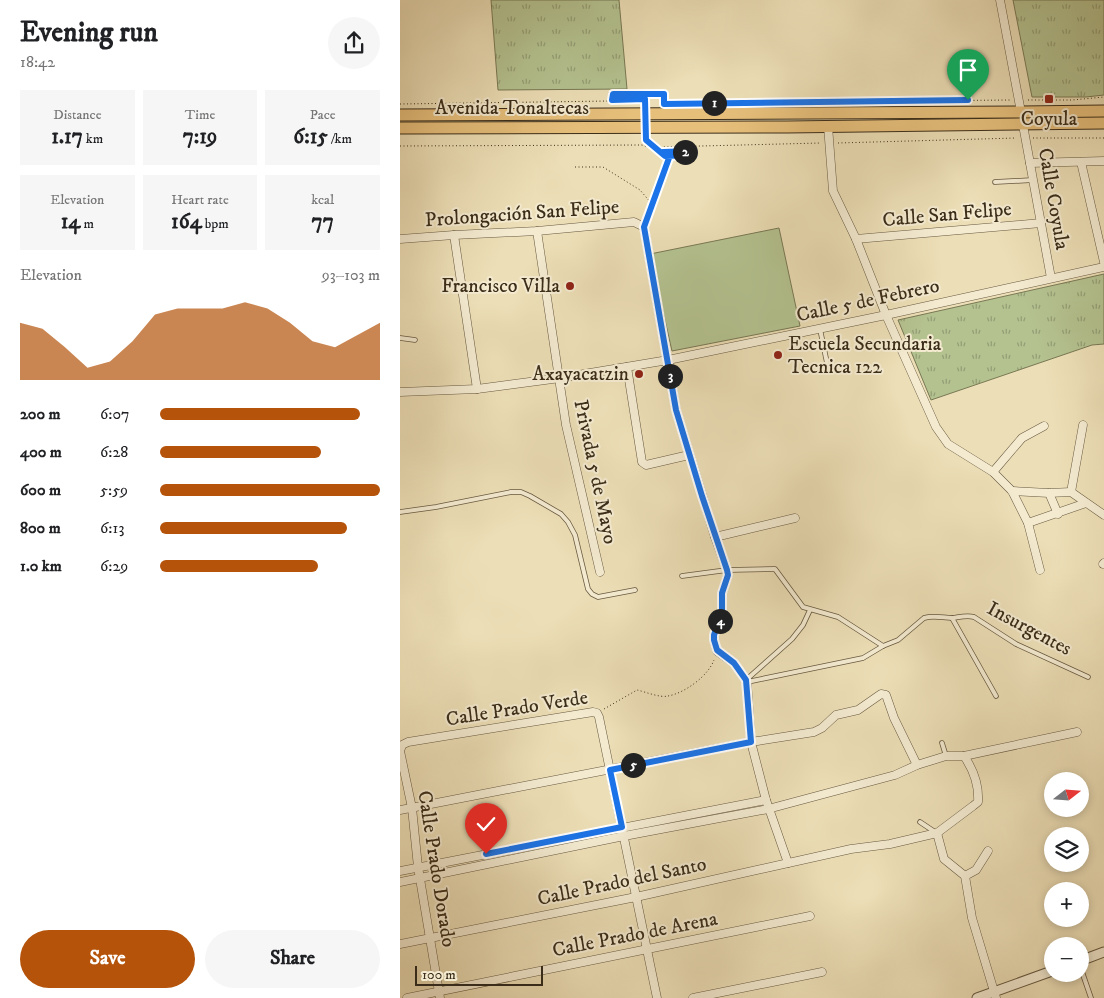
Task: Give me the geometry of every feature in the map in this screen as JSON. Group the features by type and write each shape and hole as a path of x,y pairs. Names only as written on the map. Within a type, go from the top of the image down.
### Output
{"main road":[{"name":"Avenida Tonaltecas","path":"400,115 1102,110"},
{"name":"Avenida Tonaltecas","path":"400,128 1104,123"}],"street":[{"path":"1000,0 1022,112"},
{"name":"Calle Coyula","path":"1023,125 1051,278"},
{"path":"828,126 833,192 856,239 886,315 936,427 948,444 993,472 1012,491 1028,523 1040,570"},
{"path":"1030,163 1104,161"},
{"path":"1081,162 1104,262"},
{"name":"Prolongación San Felipe","path":"400,239 537,231 634,222 644,227"},
{"name":"Calle San Felipe","path":"856,239 1041,223"},
{"path":"644,227 676,410 728,575 722,593 722,612 714,635 717,650 734,663 746,681 751,742 768,809 788,863"},
{"name":"Privada 5 de Mayo","path":"537,231 566,425 600,572"},
{"path":"454,235 477,389"},
{"name":"Calle 5 de Febrero","path":"400,392 477,389 560,378 668,360 1104,267"},
{"path":"626,367 642,462 646,465 689,455"},
{"path":"1071,492 1083,425"},
{"path":"993,472 1022,438 1044,426"},
{"path":"1012,491 1071,492 1104,515"},
{"path":"1049,493 1058,514"},
{"path":"1028,523 1086,503"},
{"path":"715,537 795,518"},
{"path":"400,810 751,742 814,732 822,728 836,715 856,711 882,694 884,694 916,765"},
{"name":"Calle Prado Verde","path":"402,745 408,742 593,712 597,714"},
{"path":"597,714 657,998"},
{"path":"400,882 624,836 768,809 896,775 916,765 946,756 964,756 1077,732"},
{"name":"Calle Prado Dorado","path":"402,745 400,751 412,808 418,867 440,995"},
{"path":"964,756 974,776 978,802 936,833 944,859 965,876 972,918 996,995"},
{"path":"400,871 766,800"},
{"name":"Calle Prado del Santo","path":"400,944 636,897 851,849 890,844 936,833"},
{"path":"965,876 976,870 988,851"},
{"name":"Calle Prado de Arena","path":"407,998 440,995 647,949 810,916"},
{"path":"1089,958 1104,952"},
{"path":"693,998 822,972"},
{"path":"977,998 996,995 1044,974"}],"lane":[{"path":"995,182 1033,180"},
{"path":"820,328 827,363"},
{"path":"400,338 415,340"},
{"path":"400,512 511,492 521,492 561,514 568,522 575,535 588,589 592,594 598,597 635,590"},
{"path":"682,576 727,570 775,569 803,607 828,613 883,646"},
{"path":"746,681 792,639 803,625 810,610"},
{"path":"746,681 863,658 883,646 902,638 924,618 933,616 952,618"},
{"name":"Insurgentes","path":"996,696 952,618 974,617 1016,644 1088,678"},
{"path":"942,742 946,756"},
{"path":"920,822 936,833"},
{"path":"1086,982 1091,998"}],"path":[{"path":"400,104 609,101 609,92 644,91 644,94"},
{"path":"400,146 642,145 663,152 693,151 693,155 665,156 646,140 645,99 612,100 613,94 664,94 664,104"},
{"path":"789,102 1072,100 1104,98"},
{"path":"644,227 669,158 663,152 662,147 1026,138 1104,138"},
{"path":"575,167 603,167 640,190 652,204"},
{"name":"Calle Prado Verde","path":"597,714 637,690 668,696 696,684 711,667"}],"green space":[{"path":"491,0 619,0 627,89 498,90"},
{"path":"1013,0 1104,0 1104,95 1032,97"},
{"path":"779,228 800,326 672,351 650,254"},
{"path":"1104,274 1104,344 1092,345 931,400 898,320"}],"place":[{"name":"Coyula","path":"1049,99"},
{"name":"Francisco Villa","path":"570,286"},
{"name":"Escuela Secundaria Tecnica 122","path":"778,355"},
{"name":"Axayacatzin","path":"639,374"}],"route":[{"path":"486,854 622,827 610,770 751,742 747,682 734,663 717,650 714,640 714,635 721,618 722,593 728,575 676,410 644,227 669,158 663,152 693,151 693,155 665,156 646,140 645,99 612,100 613,94 664,94 664,104 968,100"}]}
